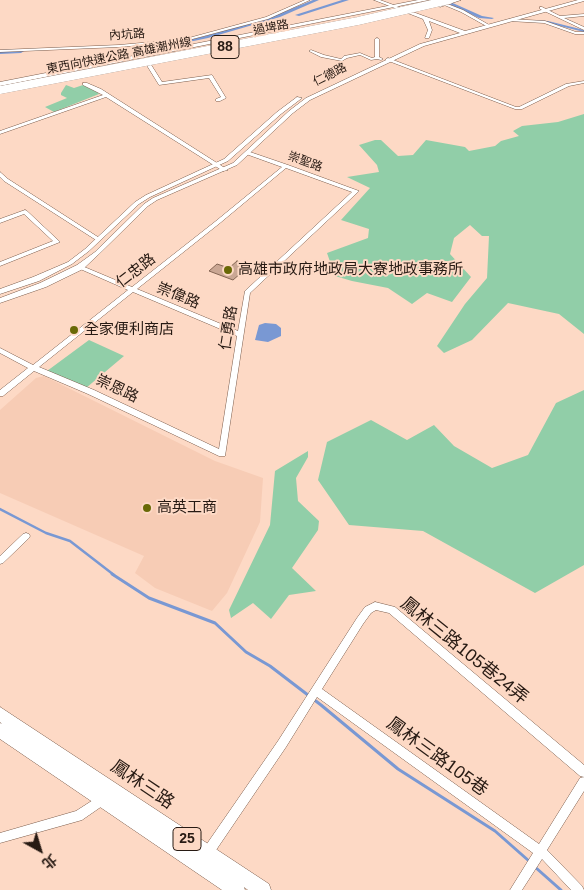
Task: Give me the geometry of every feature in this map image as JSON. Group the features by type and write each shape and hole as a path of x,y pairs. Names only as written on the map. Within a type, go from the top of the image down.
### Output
{"highway":[{"name":"東西向快速公路 高雄潮州線","path":"0,88 355,18 435,0"},
{"name":"東西向快速公路 高雄潮州線","path":"0,88 447,2"}],"main road":[{"name":"過埤路","path":"0,88 426,0"},
{"name":"過埤路","path":"0,88 148,64 416,11 458,0"},
{"name":"鳳林三路","path":"0,714 108,794 204,859 263,890"},
{"name":"鳳林三路","path":"0,730 108,794"},
{"name":"鳳林三路","path":"204,859 237,890"}],"street":[{"name":"內坑路","path":"0,51 119,46 185,40 258,20 308,0"},
{"path":"376,0 456,29 470,31 583,0"},
{"path":"387,0 463,30 483,22 568,0"},
{"path":"435,0 447,2 489,26"},
{"path":"541,8 584,29"},
{"path":"558,17 584,14"},
{"path":"424,18 430,30 427,37"},
{"path":"510,20 545,22 584,33"},
{"name":"仁德路","path":"0,292 36,279 70,263 138,202 226,160 279,113 300,98 377,58 427,37 456,29"},
{"name":"仁德路","path":"0,301 43,285 80,267 155,199 225,170 248,153 291,112 308,100 387,60 463,30"},
{"path":"377,39 377,58"},
{"path":"311,51 342,60 346,57 360,54 371,59 387,60 515,108 520,108 568,85 584,82"},
{"path":"148,64 161,84 210,76 224,98 218,100"},
{"path":"85,84 106,95 225,170"},
{"path":"0,133 106,95"},
{"name":"崇聖路","path":"248,153 356,191"},
{"name":"仁忠路","path":"0,394 286,166"},
{"path":"0,174 6,180 98,239"},
{"name":"仁勇路","path":"222,454 247,292 356,191"},
{"path":"0,221 25,212 57,242 0,264"},
{"name":"崇偉路","path":"80,267 240,335"},
{"name":"崇恩路","path":"0,350 32,367 91,392 222,454"},
{"path":"0,561 26,536"},
{"name":"鳳林三路105巷24弄","path":"313,695 368,610 375,606 392,610 584,772"},
{"path":"204,859 313,695"},
{"name":"鳳林三路105巷","path":"313,695 538,853 547,856 578,890"},
{"path":"516,890 584,782"},
{"path":"0,838 78,816 108,794"}],"shaded area":[{"name":"高英工商","path":"44,376 215,461 263,478 260,522 227,593 212,611 155,588 135,573 144,556 0,493 0,410 36,378"}],"green space":[{"path":"66,85 74,88 83,85 96,90 99,94 54,112 45,107 67,98 61,95"},
{"path":"584,114 584,334 559,314 508,303 472,340 444,353 437,346 465,304 487,278 489,236 482,236 470,225 454,238 450,254 471,277 452,302 427,293 412,304 388,288 335,276 327,253 368,238 369,229 341,220 370,188 347,177 379,172 377,165 359,145 381,140 398,156 413,155 426,140 465,147 469,151 495,146 501,141 519,136 513,131 522,126 558,122"},
{"path":"89,340 124,356 86,388 47,371"},
{"path":"584,390 584,565 535,593 423,531 349,525 318,480 327,442 371,420 407,440 434,425 454,446 492,468 528,455 556,403"},
{"path":"308,451 308,457 296,478 298,501 319,521 318,530 292,568 316,591 289,595 271,619 253,603 231,618 229,610 270,525 275,471"}],"water":[{"path":"265,323 276,324 281,328 281,336 268,342 255,340 259,325"}],"building":[{"name":"高雄市政府地政局大寮地政事務所","path":"237,261 249,266 233,280 209,271 217,264 229,268"}],"waterway":[{"path":"151,44 184,42 206,37 278,16 317,0"},
{"path":"297,15 347,0"},
{"path":"442,0 481,17 492,18"},
{"path":"535,21 548,22 583,31"},
{"path":"0,52 21,51"},
{"path":"0,509 46,533 70,541 114,575"},
{"path":"112,574 149,598 215,623 246,652 270,666 321,705 398,769 495,831 529,861"},
{"path":"535,867 561,890"}],"place":[{"name":"高雄市政府地政局大寮地政事務所","path":"228,270"},
{"name":"全家便利商店","path":"74,330"},
{"name":"高英工商","path":"147,508"}]}
